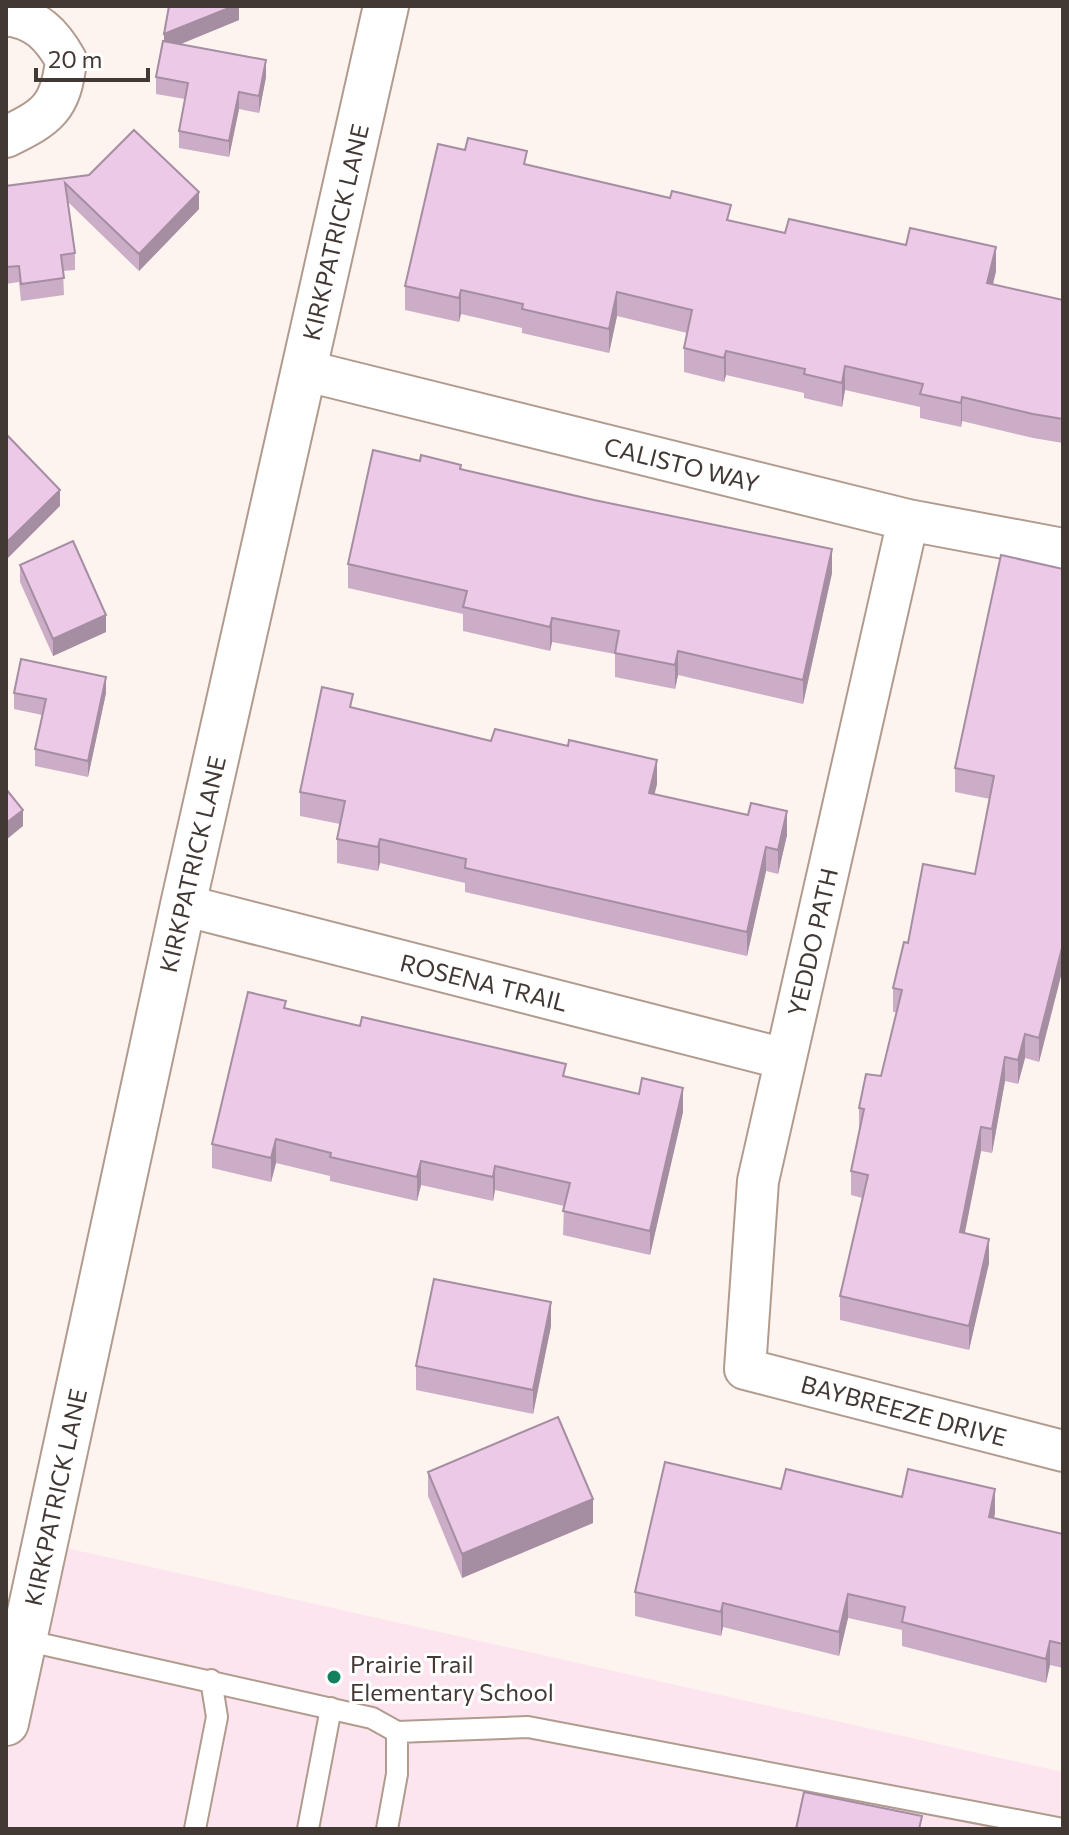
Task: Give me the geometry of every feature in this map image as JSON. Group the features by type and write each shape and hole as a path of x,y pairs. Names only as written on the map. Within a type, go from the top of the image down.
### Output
{"street":[{"name":"KIRKPATRICK LANE","path":"6,1723 183,905 386,6"},
{"path":"6,15 31,20 55,40 66,60 57,101 43,119 6,137"},
{"name":"CALISTO WAY","path":"303,370 908,520 1063,549"},
{"name":"YEDDO PATH","path":"745,1369 758,1181 908,520"},
{"name":"ROSENA TRAIL","path":"183,905 785,1059"},
{"name":"BAYBREEZE DRIVE","path":"745,1369 1063,1451"}],"lane":[{"path":"24,1640 372,1718 397,1732 528,1727 1063,1829"},
{"path":"195,1829 217,1717 211,1680"},
{"path":"308,1829 331,1708"},
{"path":"387,1829 397,1774 397,1732"}],"shaded area":[{"name":"Prairie Trail Elementary School","path":"53,1545 1063,1772 1063,1829 6,1829 6,1759"}],"building":[{"path":"169,6 234,6 164,34"},
{"path":"163,41 266,60 259,96 239,92 229,141 179,131 188,83 156,77"},
{"path":"134,130 199,192 139,254 65,183 75,253 61,255 64,278 21,284 19,266 6,267 6,186 89,175"},
{"path":"468,138 527,151 524,164 670,198 672,191 731,205 727,220 785,233 789,219 906,245 910,228 996,247 987,283 1063,300 1063,419 962,397 961,403 920,394 923,384 845,366 842,383 804,374 805,369 726,351 724,358 684,348 692,310 617,292 609,329 522,309 523,304 461,290 459,298 405,286 438,144 465,150"},
{"path":"6,434 60,490 6,543"},
{"path":"373,450 420,461 421,455 461,465 460,469 594,500 832,549 803,680 678,651 675,665 615,653 619,631 552,618 550,627 463,607 467,591 348,564"},
{"path":"73,541 106,615 53,639 20,565"},
{"path":"1001,555 1063,569 1063,944 1039,1038 1025,1034 1018,1060 1005,1057 992,1129 981,1127 960,1232 989,1239 969,1326 840,1296 868,1175 851,1171 864,1109 859,1108 866,1074 881,1076 902,990 893,988 904,942 908,943 923,864 975,874 994,776 955,768"},
{"path":"21,659 106,677 88,761 35,749 46,699 14,693"},
{"path":"322,687 353,694 350,707 491,741 495,729 568,746 569,740 657,760 649,793 748,815 751,803 787,811 778,850 766,847 747,932 465,868 466,859 380,839 378,847 337,839 345,801 300,792"},
{"path":"6,789 23,810 6,823"},
{"path":"248,992 286,1001 284,1008 360,1026 362,1017 566,1064 563,1076 639,1094 642,1078 683,1088 650,1231 563,1211 570,1183 495,1166 493,1177 421,1161 417,1177 330,1157 331,1153 276,1139 271,1158 212,1144"},
{"path":"434,1279 551,1302 533,1390 416,1366"},
{"path":"558,1417 593,1499 462,1554 428,1472"},
{"path":"665,1462 781,1489 786,1469 902,1497 908,1469 995,1489 989,1517 1063,1534 1063,1644 1050,1641 1046,1659 902,1622 905,1607 848,1594 839,1632 723,1603 721,1612 635,1592"},
{"path":"804,1792 922,1816 919,1829 796,1829"}],"place":[{"name":"Prairie Trail Elementary School","path":"334,1677"}]}
